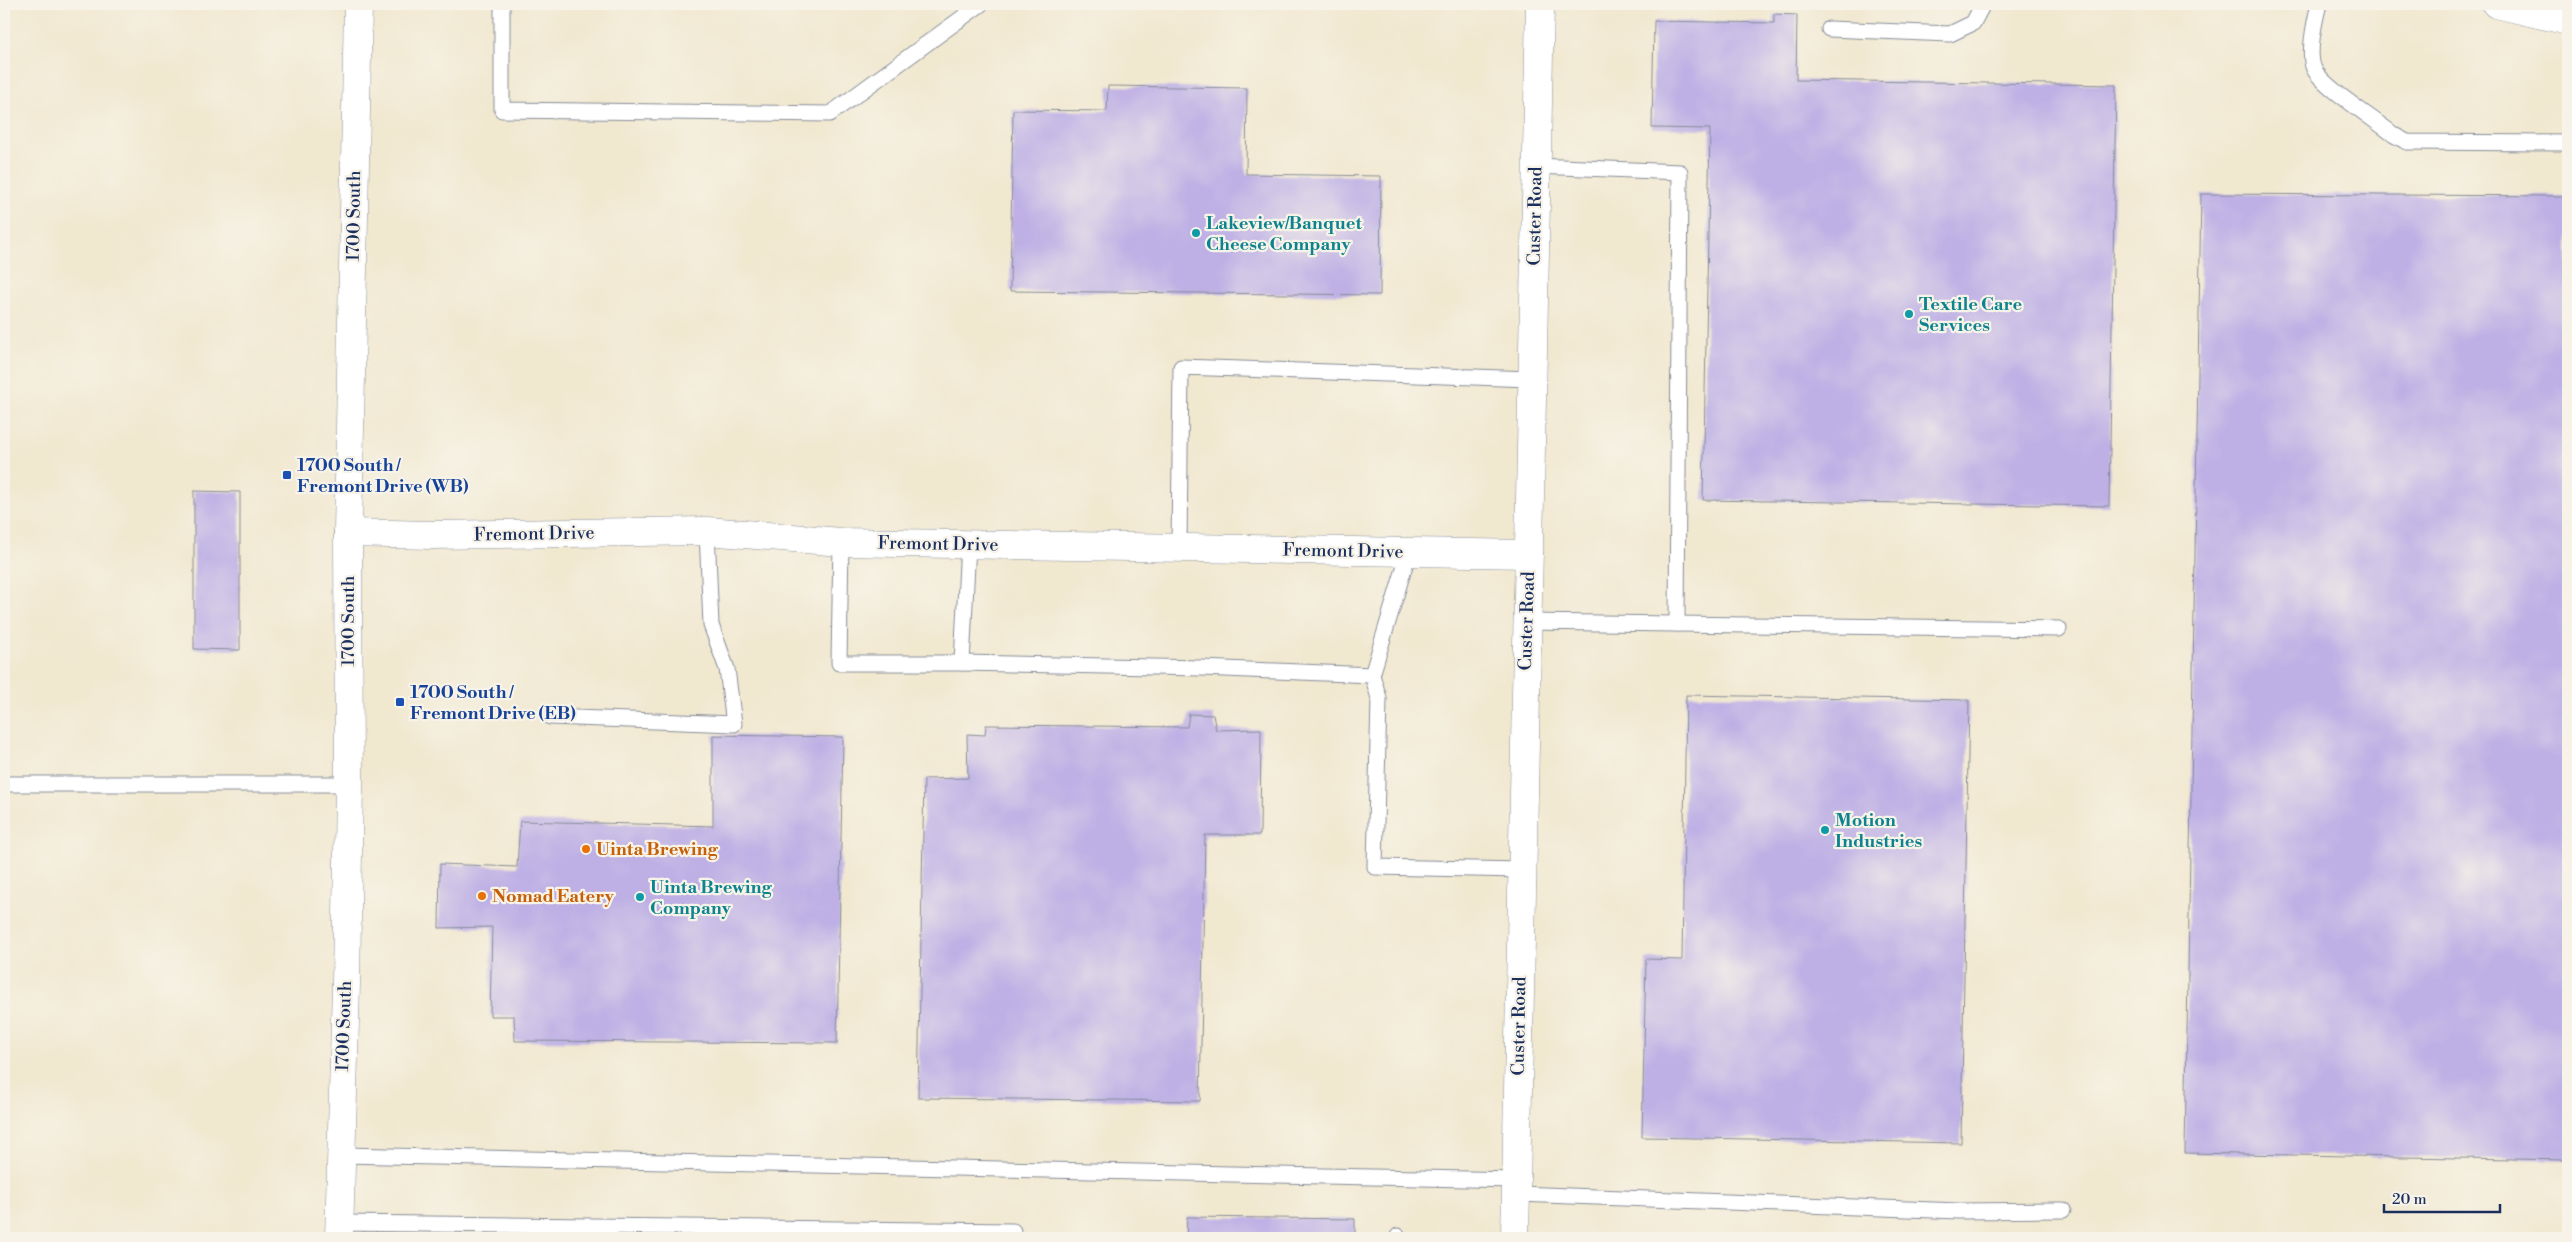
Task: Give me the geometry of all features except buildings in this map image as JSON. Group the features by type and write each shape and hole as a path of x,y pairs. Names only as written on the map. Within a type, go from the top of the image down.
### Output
{"street":[{"name":"1700 South","path":"340,1231 349,784 348,534 358,4"},
{"name":"Custer Road","path":"1515,1238 1540,4"},
{"path":"2496,4 2540,8 2568,21"},
{"name":"Fremont Drive","path":"348,534 432,535 707,531 841,542 1529,554"}],"lane":[{"path":"502,4 502,110 830,114 981,4"},
{"path":"1829,30 1950,34 1973,23 1983,4"},
{"path":"2318,4 2311,47 2313,67 2322,81 2394,135 2407,142 2568,143"},
{"path":"1536,166 1680,172 1677,624"},
{"path":"1180,548 1181,367 1531,379"},
{"path":"550,717 734,724 727,669 711,625 707,531"},
{"path":"841,542 839,663 962,663 1201,668 1372,676"},
{"path":"962,663 968,544"},
{"path":"1408,552 1372,676 1379,698 1375,867 1522,870"},
{"path":"1526,622 2059,629"},
{"path":"4,784 349,784"},
{"path":"341,1155 1516,1187 1959,1211 2063,1210"},
{"path":"340,1231 1013,1231 1013,1238"}],"place":[{"name":"Lakeview/Banquet Cheese Company","path":"1196,233"},
{"name":"Textile Care Services","path":"1909,314"},
{"name":"1700 South / Fremont Drive (WB)","path":"287,475"},
{"name":"1700 South / Fremont Drive (EB)","path":"400,702"},
{"name":"Motion Industries","path":"1825,830"},
{"name":"Uinta Brewing","path":"586,849"},
{"name":"Nomad Eatery","path":"482,896"},
{"name":"Uinta Brewing Company","path":"640,897"}]}
